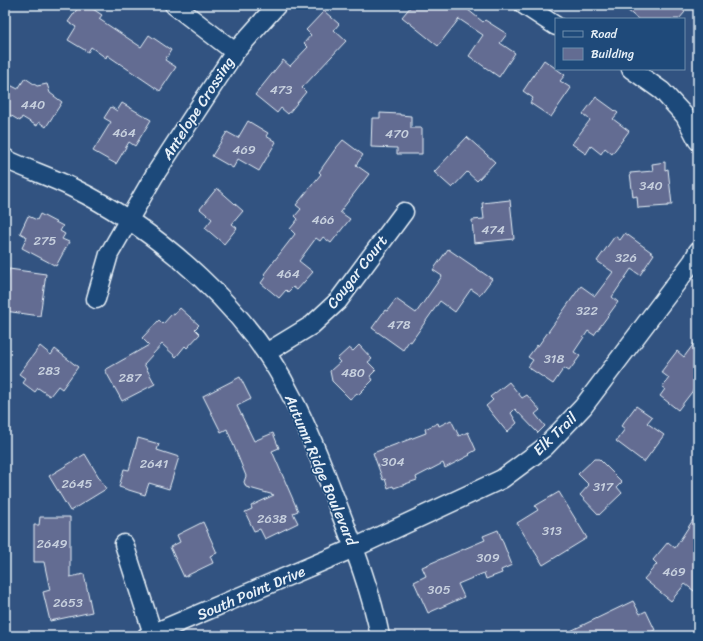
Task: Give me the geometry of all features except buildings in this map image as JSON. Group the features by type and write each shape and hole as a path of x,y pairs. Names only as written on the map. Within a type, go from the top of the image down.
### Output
{"street":[{"path":"174,5 235,52"},
{"name":"Antelope Crossing","path":"96,299 110,254 154,176 235,52 278,5"},
{"path":"524,5 555,25"},
{"path":"632,70 662,90 685,116 698,141"},
{"name":"Autumn Ridge Boulevard","path":"5,158 73,188 130,220 184,262 208,285 232,310 266,353 293,398 321,462 354,548 375,611 380,636"},
{"name":"Cougar Court","path":"266,353 312,325 338,301 404,212"},
{"name":"Elk Trail","path":"354,548 502,479 545,447 583,407 693,262 698,251"},
{"path":"124,544 150,635"},
{"name":"South Point Drive","path":"150,635 354,548"}]}
